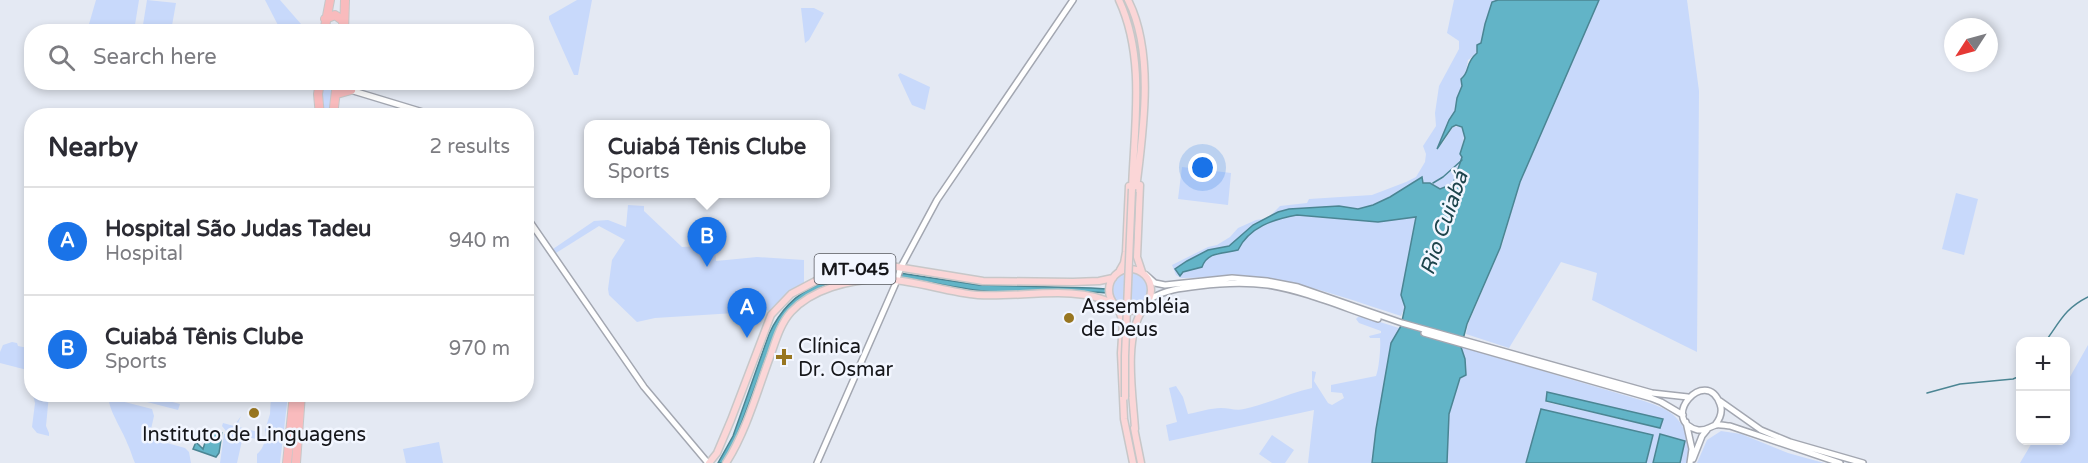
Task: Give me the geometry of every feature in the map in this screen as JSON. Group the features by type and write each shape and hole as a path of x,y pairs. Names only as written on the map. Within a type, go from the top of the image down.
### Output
{"highway":[{"path":"325,24 330,0"},
{"path":"344,24 345,0"},
{"path":"325,19 335,15 342,20 343,24"},
{"path":"320,90 320,108"},
{"path":"334,108 336,90"},
{"path":"291,463 294,402"},
{"path":"291,463 300,402"}],"main road":[{"path":"817,463 924,222 1073,0"},
{"path":"1119,0 1130,26 1136,80 1137,257 1139,266 1152,286 1150,299 1136,321 1132,344 1135,429"},
{"path":"1128,0 1133,9 1144,50 1125,356 1129,449"},
{"path":"1133,44 1138,49 1144,50"},
{"path":"351,90 410,108"},
{"path":"1133,463 1125,429 1122,396 1123,319 1109,291 1115,275 1124,263 1129,184 1136,161"},
{"path":"534,228 644,387 707,463"},
{"name":"MT-045","path":"707,463 717,453 733,420 771,315 791,294 813,281 839,271 881,266 983,281 1081,282 1115,275 1130,269 1144,274 1155,283 1165,285 1232,278 1267,281 1298,287 1354,309"},
{"name":"MT-045","path":"726,463 784,322 796,307 824,291 850,282 881,279 985,295 1077,294 1096,297 1132,312 1145,306"},
{"name":"MT-045","path":"1150,299 1165,291 1178,288 1218,284 1247,283 1285,289 1651,398 1661,402 1697,430 1708,429"},
{"name":"MT-045","path":"1508,354 1652,393 1688,397 1696,392 1707,392 1761,430 1790,442 1863,463"},
{"path":"1688,397 1684,402 1684,418 1692,449 1691,463"},
{"path":"1127,398 1141,463"},
{"path":"1691,463 1702,436 1715,425 1721,414 1719,401"},
{"path":"737,409 747,415"},
{"path":"733,420 743,425"},
{"path":"1715,425 1730,426 1840,463"}],"shaded area":[{"path":"96,0 139,0 135,24 89,24"},
{"path":"147,0 176,3 172,24 143,24"},
{"path":"265,0 280,0 301,24 277,24"},
{"path":"577,0 592,0 578,75 574,75 549,16"},
{"path":"1454,0 1498,0 1492,2 1483,40 1477,53 1468,60 1455,111 1449,120 1442,144 1453,127 1461,126 1465,133 1460,154 1462,157 1454,181 1443,189 1432,183 1420,199 1401,295 1405,307 1401,316 1326,292 1269,278 1224,276 1181,278 1176,275 1172,265 1208,247 1217,245 1230,237 1238,228 1256,220 1268,218 1280,206 1307,203 1309,199 1372,195 1416,177 1425,162 1426,154 1423,146 1436,126 1435,113 1439,86 1459,49 1459,41 1447,33"},
{"path":"1598,0 1687,0 1699,91 1697,352 1592,300 1597,273 1561,262 1509,348 1466,334 1468,324 1503,242 1518,187"},
{"path":"801,8 814,8 824,13 805,43"},
{"path":"900,73 930,87 925,110 912,105 898,75"},
{"path":"323,90 336,90 332,108 322,108"},
{"path":"1182,167 1231,173 1228,205 1178,199"},
{"path":"1956,193 1978,199 1964,255 1942,249"},
{"path":"628,205 644,206 644,211 682,247 715,245 716,261 757,257 804,260 804,283 774,307 772,312 763,309 756,300 735,313 655,318 637,322 609,295 608,289 612,260 625,240 599,226 556,253 553,249 594,221 608,220 626,227"},
{"path":"1130,273 1143,278 1148,291 1143,304 1130,309 1117,304 1112,291 1117,278"},
{"path":"1358,317 1399,328 1399,332 1391,343 1372,463 1308,463 1314,410 1169,441 1166,425 1177,422 1169,388 1176,386 1183,397 1188,414 1217,408 1244,409 1312,388 1312,371 1316,372 1314,381 1328,403 1332,405 1344,398 1342,393 1331,392 1331,385 1376,376 1378,368 1380,338 1369,336 1381,333 1381,331 1359,323 1356,319"},
{"path":"12,342 17,343 18,346 24,347 24,369 0,363 0,352 3,345"},
{"path":"2088,345 2088,463 2020,463 2031,445 2070,445 2070,377"},
{"path":"1461,347 1659,407 1676,417 1684,429 1688,437 1686,440 1688,439 1688,463 1680,463 1684,441 1660,434 1653,463 1646,463 1653,435 1542,409 1526,463 1447,463 1449,414 1465,359","holes":["1547,392 1662,419 1660,428 1546,402"]},
{"path":"48,402 46,426 49,436 37,433 32,427 35,403"},
{"path":"109,402 125,402 152,409 154,416 149,438 185,448 189,452 191,463 135,463"},
{"path":"147,402 172,402 180,404 178,410"},
{"path":"271,402 287,402 280,463 257,463 257,454 265,439"},
{"path":"241,416 239,427 262,433 261,440 243,436 237,463 220,463 224,434 226,434 223,423 234,426"},
{"path":"1721,431 1741,434 1788,453 1824,463 1697,463 1707,440"},
{"path":"1272,435 1294,450 1285,463 1272,463 1259,454"},
{"path":"439,442 443,463 406,463 403,449"}],"water":[{"name":"Rio Cuiabá","path":"1498,0 1599,0 1520,182 1500,248 1467,324 1461,347 1465,359 1466,375 1460,378 1449,414 1447,463 1372,463 1391,343 1401,326 1405,307 1401,295 1416,217 1378,222 1297,215 1263,225 1249,235 1238,250 1212,256 1202,267 1183,272 1180,276 1175,269 1208,250 1229,246 1253,225 1278,212 1289,209 1339,206 1358,209 1390,197 1422,177 1423,183 1430,183 1440,189 1453,184 1462,157 1460,154 1465,138 1462,127 1456,125 1452,127 1437,149 1455,111 1462,86 1461,79 1477,53 1477,45 1481,43 1492,2"},
{"path":"886,271 979,285 1091,288 1106,289 1107,293 983,291 881,276 860,276 840,280 820,288 797,303 779,323 733,446 724,463 718,463 733,436 769,334 790,303 817,284 849,275"},
{"path":"1547,392 1663,419 1660,428 1546,401"},
{"path":"1541,409 1653,435 1646,463 1526,463"},
{"path":"209,430 222,433 219,453 216,457 193,449 196,442 203,449"},
{"path":"1660,434 1685,441 1680,463 1653,463"}],"waterway":[{"name":"Rio Cuiabá","path":"1433,183 1462,160"},
{"path":"2048,337 2068,311 2088,297"},
{"path":"1927,393 1960,384 2016,378"}],"place":[{"name":"Cuiabá Tênis Clube","path":"707,267"},
{"name":"Assembléia de Deus","path":"1069,318"},
{"name":"Hospital São Judas Tadeu","path":"747,338"},
{"name":"Clínica Dr. Osmar","path":"784,357"},
{"name":"Instituto de Linguagens","path":"254,413"}]}
